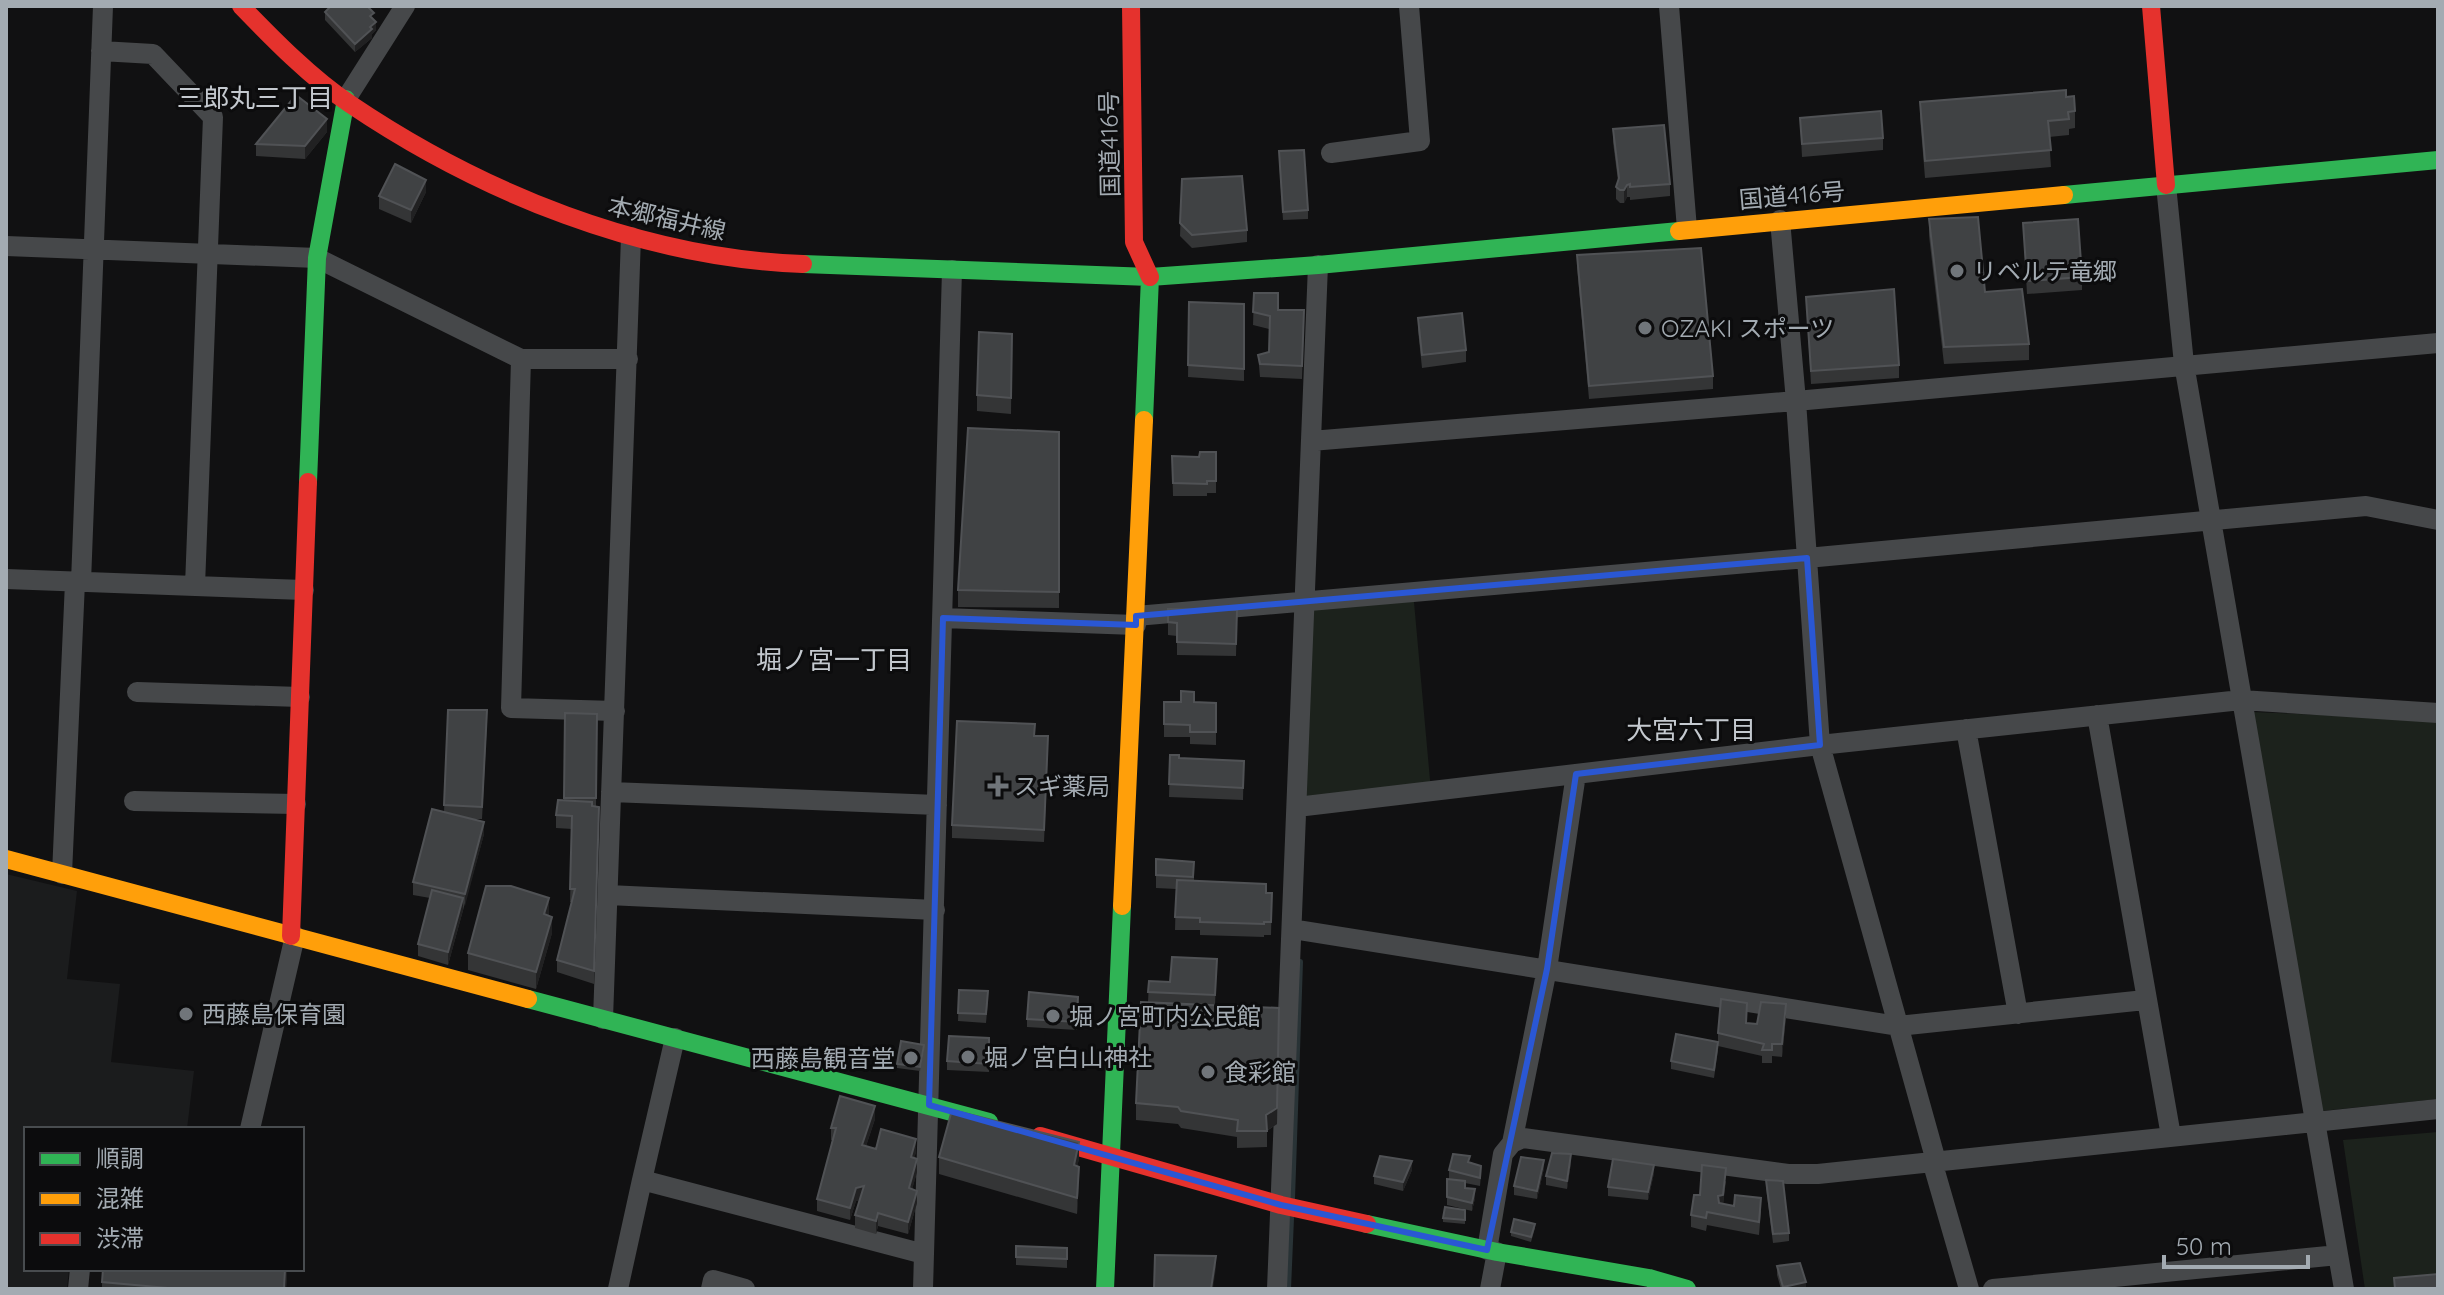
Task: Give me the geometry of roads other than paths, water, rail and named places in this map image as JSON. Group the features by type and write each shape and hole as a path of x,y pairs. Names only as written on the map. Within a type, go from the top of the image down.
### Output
{"main road":[{"name":"本郷福井線","path":"241,6 286,51 347,102 405,138 508,193 559,214 631,237 757,261 1150,277"},
{"name":"国道416号","path":"1131,6 1134,242 1150,277 1318,265 2438,160"},
{"path":"2151,6 2166,185"},
{"path":"293,936 317,258 346,99"},
{"path":"1105,1289 1150,277 1156,253"},
{"path":"6,859 929,1105 1281,1205 1492,1251 1649,1278 1687,1289"}],"street":[{"path":"62,874 94,249 103,6"},
{"path":"346,99 405,6"},
{"path":"1331,153 1420,141 1409,6"},
{"path":"1669,6 1687,229"},
{"path":"101,51 153,54 213,117 195,586"},
{"path":"2166,185 2184,364 2344,1289"},
{"path":"1780,220 1820,745 1969,1289"},
{"path":"603,1019 631,237"},
{"path":"6,246 317,258 521,359 628,359"},
{"path":"1277,1289 1318,265"},
{"path":"923,1289 952,270"},
{"path":"1311,441 2438,343"},
{"path":"521,359 511,708 615,711"},
{"path":"943,618 1136,620 1305,601 2366,506 2438,520"},
{"path":"6,579 304,590"},
{"path":"137,692 300,697"},
{"path":"1297,807 1820,745 2241,700 2438,713"},
{"path":"2097,715 2171,1136"},
{"path":"1966,729 2018,1014"},
{"path":"1512,1143 1547,969 1576,774"},
{"path":"611,792 937,805"},
{"path":"134,801 296,804"},
{"path":"608,895 935,910"},
{"path":"1292,929 1898,1026 2145,1000"},
{"path":"250,1127 293,936"},
{"path":"618,1289 675,1038"},
{"path":"1490,1289 1503,1154 1512,1143 1523,1138 1788,1174 1818,1174 2438,1109"},
{"path":"642,1180 924,1254"},
{"path":"1993,1289 2338,1255"},
{"path":"711,1289 713,1280 745,1289"}],"waterway":[{"path":"1292,1199 1300,962"},
{"path":"1288,1289 1291,1218"}],"place":[{"name":"リベルテ竜郷","path":"1957,271"},
{"name":"OZAKI スポーツ","path":"1645,328"},
{"name":"スギ薬局","path":"998,786"},
{"name":"西藤島保育園","path":"186,1014"},
{"name":"堀ノ宮町内公民館","path":"1053,1016"},
{"name":"堀ノ宮白山神社","path":"968,1057"},
{"name":"西藤島観音堂","path":"911,1058"},
{"name":"食彩館","path":"1208,1072"}],"district":[{"name":"三郎丸三丁目","path":"255,97"},
{"name":"堀ノ宮一丁目","path":"834,659"},
{"name":"大宮六丁目","path":"1691,729"}]}
